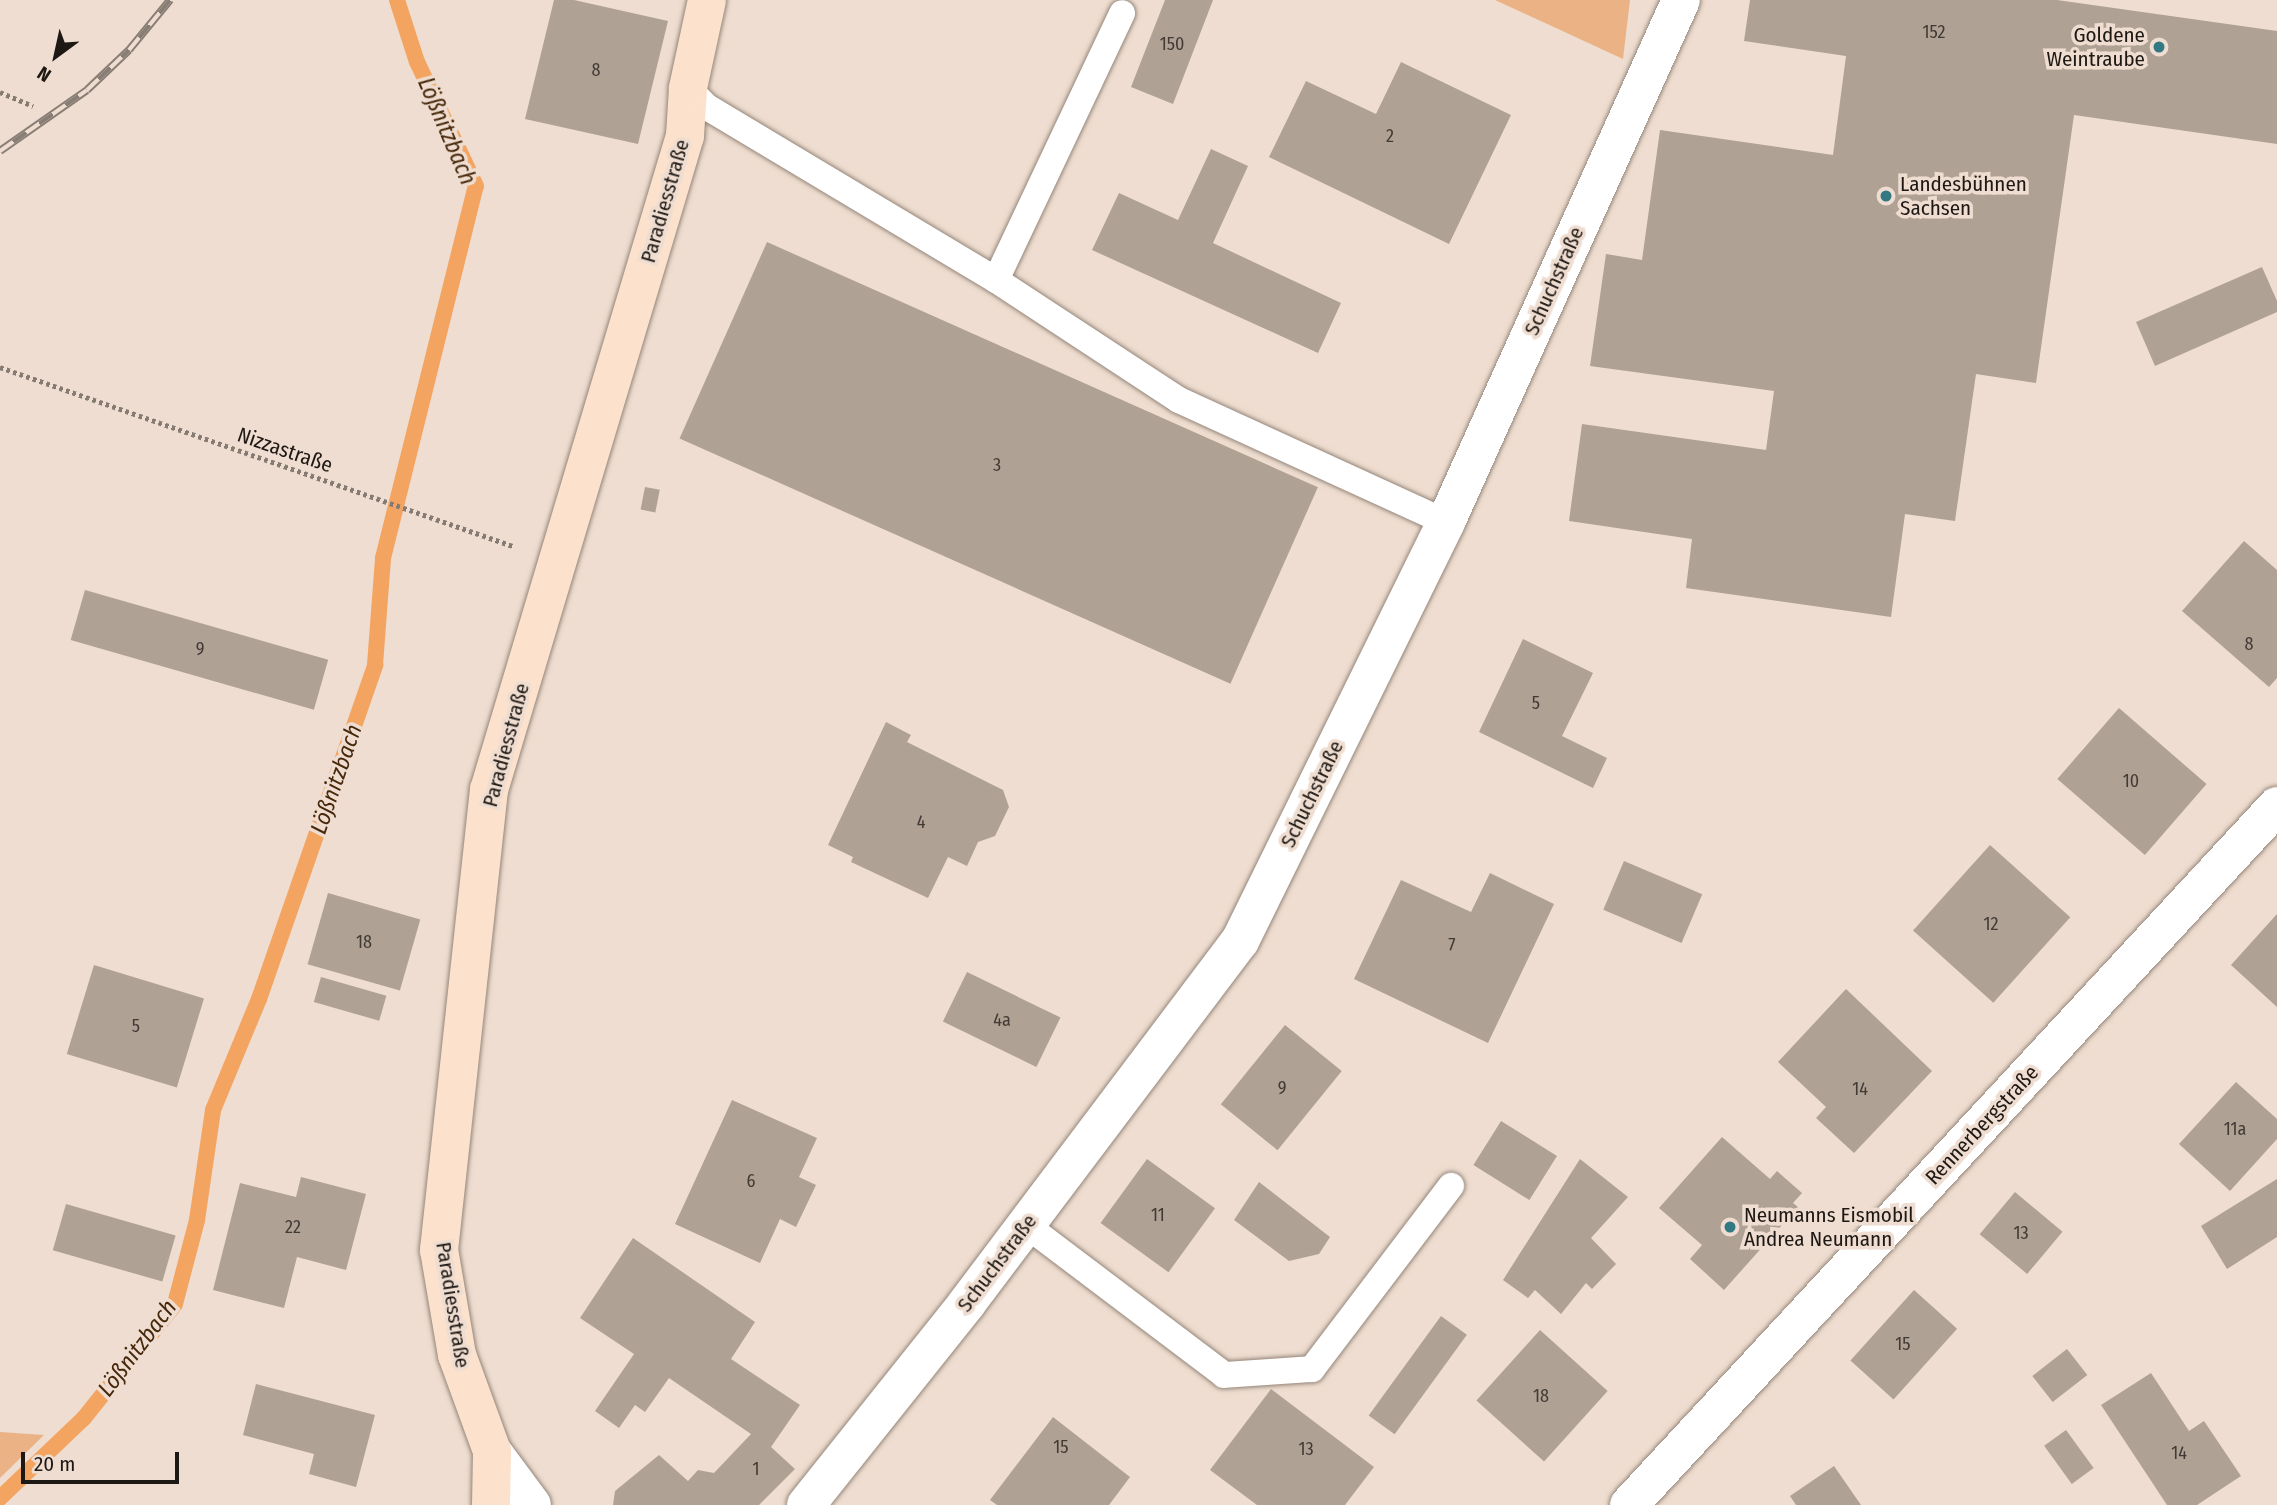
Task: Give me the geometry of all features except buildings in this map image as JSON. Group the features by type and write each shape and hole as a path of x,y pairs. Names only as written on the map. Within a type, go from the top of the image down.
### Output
{"street":[{"name":"Paradiesstraße","path":"491,1505 492,1451 457,1355 439,1250 489,790 560,562 685,136 688,88 707,0"},
{"name":"Schuchstraße","path":"806,1505 1026,1225 1240,941 1446,522 1681,0"},
{"name":"Rennerbergstraße","path":"1629,1505 2277,806"},
{"path":"492,1451 532,1505"}],"lane":[{"path":"996,280 1122,13"},
{"path":"688,88 707,107 996,280 1179,400 1446,522"},
{"path":"1026,1225 1224,1375 1312,1369 1451,1186"}],"path":[{"path":"0,92 33,106"},
{"name":"Nizzastraße","path":"0,367 560,562"}],"shaded area":[{"path":"1495,0 1630,0 1623,59"},
{"path":"0,1432 44,1435 0,1478"}],"waterway":[{"name":"Lößnitzbach","path":"0,1498 84,1418 175,1304 197,1220 213,1110 259,999 375,665 383,558 476,186 417,62 397,0"}],"railway":[{"path":"0,151 87,90 129,50 170,0"}],"place":[{"name":"Goldene Weintraube","path":"2159,47"},
{"name":"Landesbühnen Sachsen","path":"1886,196"},
{"name":"Neumanns Eismobil Andrea Neumann","path":"1730,1227"}]}
